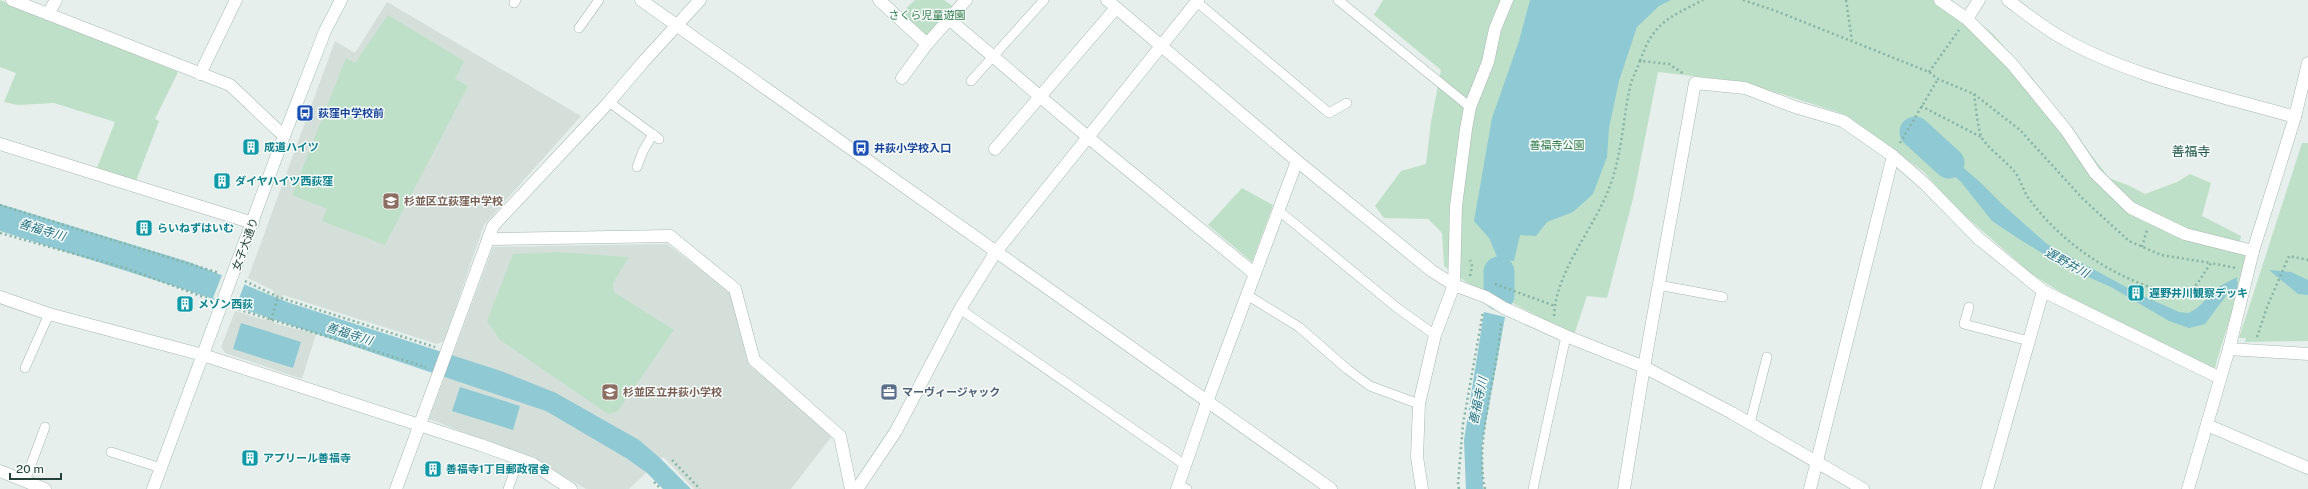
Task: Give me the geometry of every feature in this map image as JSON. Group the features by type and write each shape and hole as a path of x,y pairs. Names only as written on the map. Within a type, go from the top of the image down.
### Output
{"street":[{"path":"12,0 230,85 284,136"},
{"path":"48,14 56,0"},
{"path":"200,74 236,0"},
{"name":"女子大通り","path":"153,489 222,304 238,278 253,223 284,136 325,31 341,0"},
{"path":"641,0 995,253 1331,489"},
{"path":"396,489 493,226 609,102 700,0"},
{"path":"879,0 927,44"},
{"path":"902,78 927,44 950,20 966,0"},
{"path":"1107,0 1297,161 1432,271 1454,286 1486,297 1504,308 1566,336 1644,367 1750,423 1863,489"},
{"path":"1422,489 1417,457 1419,404 1435,335 1454,286 1456,206 1470,107 1488,62 1495,29 1507,0"},
{"path":"1940,0 1967,20 2012,64 2066,130 2095,173 2131,208 2185,234 2253,251"},
{"path":"1967,20 1979,0"},
{"path":"2008,0 2058,35 2108,60 2159,78 2296,117"},
{"path":"857,489 896,432 960,309 995,253 1162,48 1198,1"},
{"path":"995,149 1039,96 1076,57 1116,8"},
{"path":"950,20 1089,138 1255,274"},
{"path":"2188,489 2229,349 2253,251 2296,117 2308,63"},
{"path":"1624,489 1658,285 1695,83 1745,88 1795,107 1843,121 1893,156 1925,184 1978,238 2043,291 2220,378"},
{"path":"0,144 253,223"},
{"path":"1810,489 1893,156"},
{"path":"1181,488 1186,465 1207,402 1297,161"},
{"path":"488,239 670,236 735,289 754,360 840,436 852,489"},
{"path":"1987,489 2043,291"},
{"path":"0,297 49,314 203,355 420,424 533,464 571,489"},
{"path":"2229,349 2308,354"},
{"path":"2207,425 2308,468"},
{"path":"0,472 45,489"}],"lane":[{"path":"579,28 599,0"},
{"path":"971,81 1044,0"},
{"path":"1338,0 1470,107"},
{"path":"1198,1 1329,113 1347,103"},
{"path":"609,102 656,137 643,151 637,167"},
{"path":"1278,210 1390,303 1435,335"},
{"path":"1658,285 1723,297"},
{"path":"1247,295 1299,327 1370,386 1419,404"},
{"path":"1968,307 1964,324 2029,341"},
{"path":"960,309 1186,465"},
{"path":"25,368 49,314"},
{"path":"1533,489 1566,336"},
{"path":"1750,423 1767,357"},
{"path":"25,481 45,427"},
{"path":"111,452 161,468"},
{"path":"508,489 519,459"}],"path":[{"path":"1554,319 1555,306 1564,276 1611,183 1621,141 1630,86 1646,42 1664,20 1703,0"},
{"path":"1743,0 1929,72 1938,79 1974,94 2020,130 2083,199 2129,242 2161,255 2248,270"},
{"path":"1846,0 1852,41"},
{"path":"1929,72 1967,20"},
{"path":"1640,61 1669,64 1695,83"},
{"path":"1893,156 1938,79"},
{"path":"1974,94 1981,137"},
{"path":"1921,106 1981,137 2015,172 2029,200 2062,234 2086,254 2117,272 2168,293 2184,296 2197,284 2211,263"},
{"path":"0,205 238,278 278,298 424,342 446,352"},
{"path":"1467,290 1472,266 1468,255"},
{"path":"2254,343 2267,307 2290,256 2308,260"},
{"path":"1493,283 1555,306"},
{"path":"1459,489 1458,484 1463,424 1486,297"},
{"path":"271,319 278,298"},
{"path":"1485,489 1482,476 1483,450 1488,403 1500,342 1504,308"},
{"path":"672,460 700,489"},
{"path":"654,482 661,489"}],"shaded area":[{"name":"杉並区立荻窪中学校","path":"387,2 581,116 484,225 444,341 437,344 283,295 274,323 316,334 302,379 225,353 221,347 235,311 265,320 274,291 248,278 335,41 355,53"},
{"name":"杉並区立井荻小学校","path":"667,244 730,292 748,364 832,436 791,489 694,489 663,457 629,489 586,489 536,460 429,419 493,247"}],"green space":[{"path":"0,0 178,72 155,119 159,121 136,181 97,168 115,122 54,103 18,105 4,102 16,73 0,67"},
{"name":"さくら児童遊園","path":"915,0 944,0 955,8 927,36 901,13"},
{"name":"善福寺公園","path":"1383,0 1952,0 1993,34 2033,79 2109,178 2130,186 2145,194 2177,182 2190,174 2211,183 2202,216 2241,236 2238,253 2248,255 2241,284 2215,368 2166,358 2033,275 1955,207 1924,172 1846,115 1745,82 1658,72 1633,199 1607,298 1587,296 1574,335 1497,295 1473,287 1444,266 1442,233 1428,219 1384,218 1375,206 1401,171 1426,164 1431,122 1441,70 1374,15"},
{"path":"388,15 464,61 455,79 468,86 385,245 322,221 327,209 292,195 346,58 355,63"},
{"path":"2302,143 2308,143 2308,341 2245,342 2246,338 2239,338"},
{"path":"1242,188 1273,205 1252,262 1208,225"},
{"path":"558,252 629,257 613,283 614,292 674,330 617,412 608,414 500,340 487,321 513,254"}],"water":[{"path":"1530,0 1671,0 1659,6 1637,27 1619,81 1609,128 1607,157 1593,194 1573,212 1547,222 1536,236 1520,235 1514,261 1505,260 1502,272 1495,272 1498,259 1489,238 1474,221 1492,118 1519,41"},
{"path":"1922,132 1980,182 2003,205 2047,244 2137,293 2179,312 2189,313 2197,308 2220,286 2237,277 2238,290 2229,292 2205,324 2189,328 2169,321 2111,287 2065,267 1992,221 1961,182 1915,139"},
{"path":"0,204 189,262 287,302 501,371 556,393 639,440 660,458 691,489 663,489 646,472 626,458 546,411 180,288 0,231"},
{"path":"2269,270 2291,272 2308,280 2308,295 2298,294"},
{"path":"1484,312 1505,317 1482,444 1483,489 1466,489 1464,440"},
{"path":"241,323 301,342 293,368 233,349"},
{"path":"460,387 520,406 513,430 452,411"}],"pier":[{"path":"222,275 245,283 236,306 213,298"}],"waterway":[{"name":"遅野井川","path":"1915,132 1949,163"},
{"name":"善福寺川","path":"1499,272 1499,295"}],"place":[{"name":"荻窪中学校前","path":"305,113"},
{"name":"成道ハイツ","path":"251,147"},
{"name":"井荻小学校入口","path":"861,148"},
{"name":"ダイヤハイツ西荻窪","path":"222,181"},
{"name":"杉並区立荻窪中学校","path":"391,201"},
{"name":"らいねずはいむ","path":"144,228"},
{"name":"遅野井川観察デッキ","path":"2136,293"},
{"name":"メゾン西荻","path":"185,304"},
{"name":"杉並区立井荻小学校","path":"610,392"},
{"name":"マーヴィージャック","path":"889,392"},
{"name":"アプリール善福寺","path":"250,458"},
{"name":"善福寺1丁目郵政宿舎","path":"433,469"}],"district":[{"name":"善福寺","path":"2191,151"}]}
